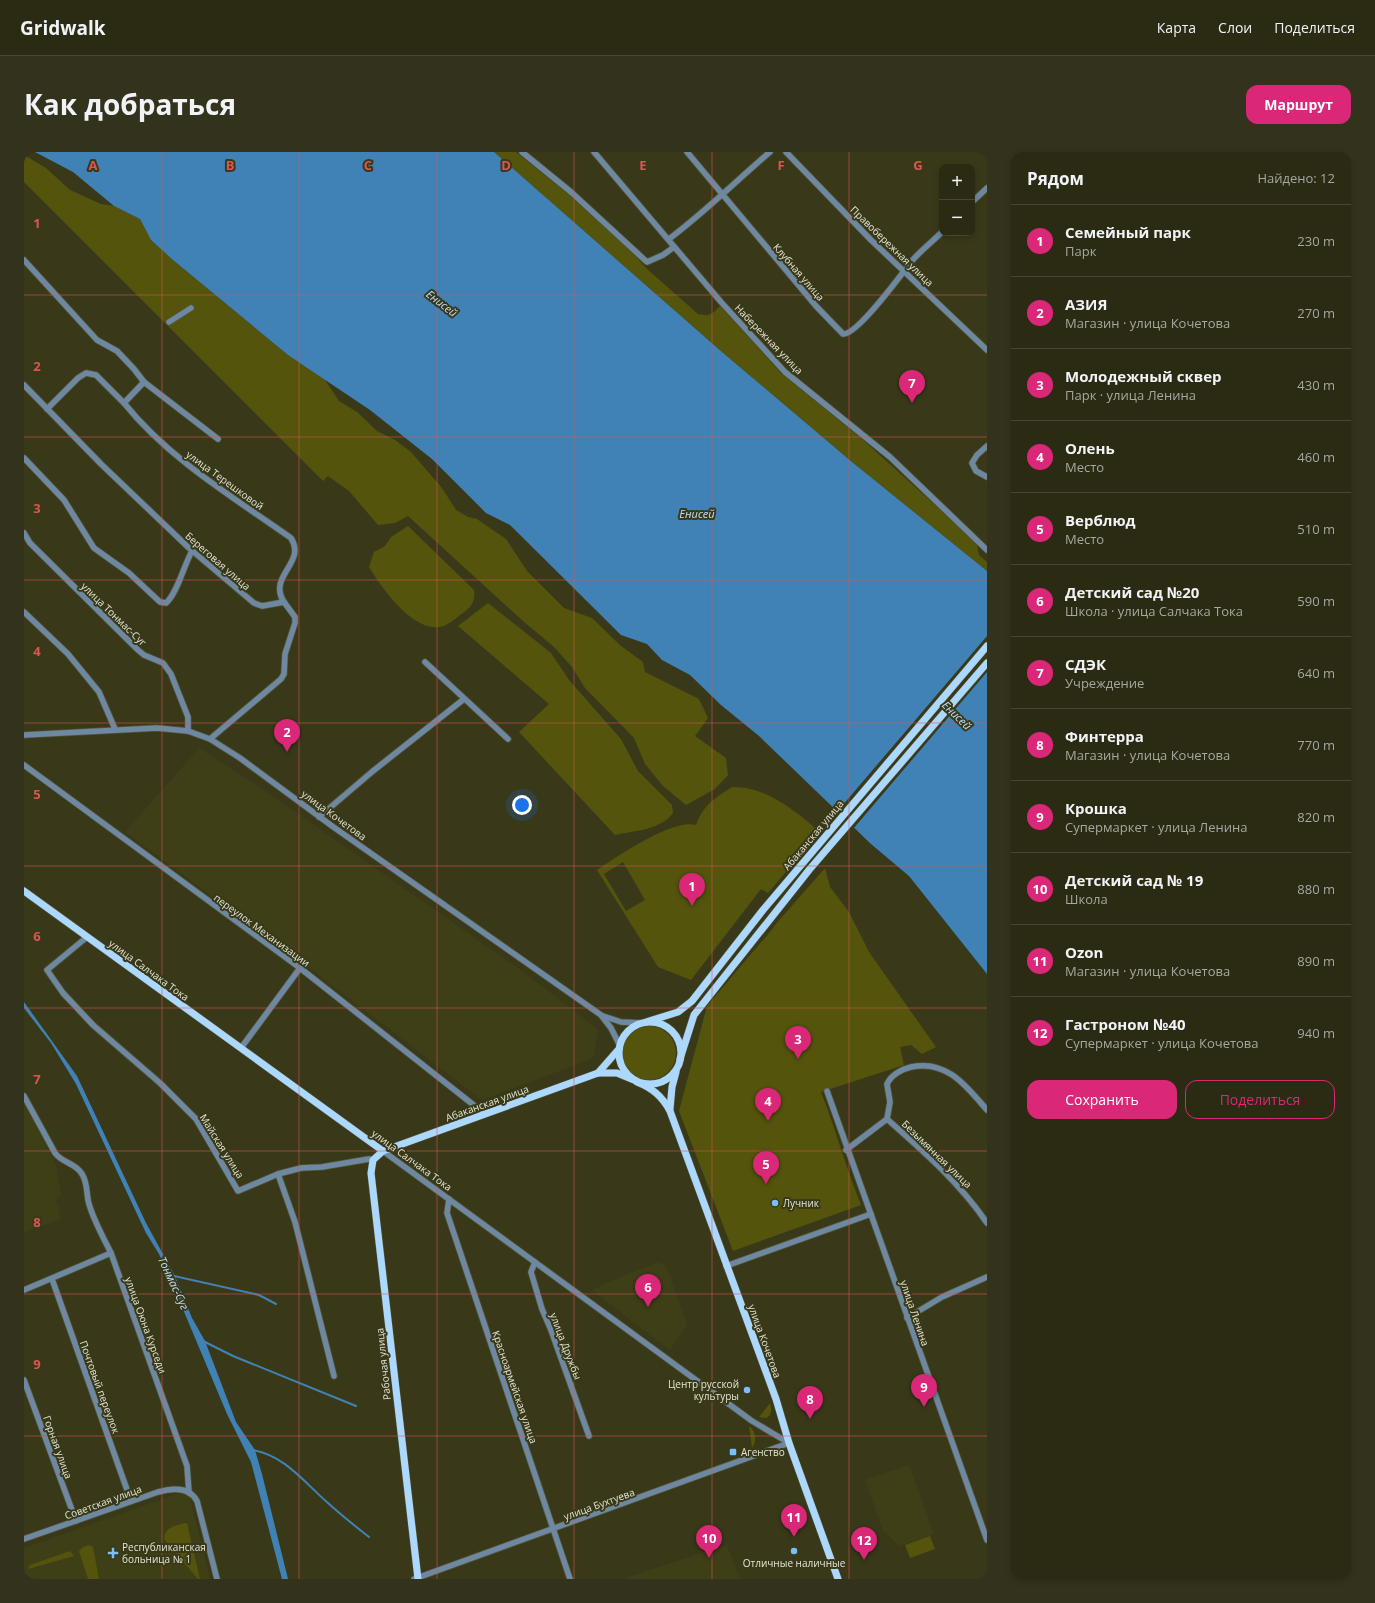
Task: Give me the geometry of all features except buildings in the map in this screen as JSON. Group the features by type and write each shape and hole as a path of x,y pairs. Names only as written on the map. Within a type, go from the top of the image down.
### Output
{"main road":[{"name":"Абаканская улица","path":"644,1023 678,1012 692,1002 763,910 987,646"},
{"name":"Абаканская улица","path":"680,1061 694,1015 814,865 987,663"},
{"name":"улица Салчака Тока","path":"24,891 383,1151"},
{"path":"644,1023 661,1024 674,1034 680,1048 680,1061 675,1072 663,1082 647,1084 635,1081 622,1067 619,1048 626,1033 644,1023"},
{"name":"Абаканская улица","path":"598,1073 619,1048"},
{"name":"улица Кочетова","path":"670,1111 672,1087 680,1061"},
{"name":"Абаканская улица","path":"383,1151 598,1073 617,1073 635,1081"},
{"name":"улица Кочетова","path":"635,1081 657,1093 664,1100 670,1111 776,1399 789,1443 838,1579"},
{"path":"373,1160 383,1151"},
{"name":"Рабочая улица","path":"373,1160 371,1173 416,1579"}],"street":[{"path":"522,152 571,192 647,262 663,255 674,247"},
{"name":"Набережная улица","path":"594,152 721,302 785,372 890,457 987,550"},
{"name":"Клубная улица","path":"687,152 816,306 843,334 849,333 866,317 905,272"},
{"path":"669,239 702,214 770,152"},
{"name":"Правобережная улица","path":"786,152 850,219 987,350"},
{"path":"974,200 987,188"},
{"path":"905,272 911,262 939,235"},
{"path":"24,260 97,340 117,351 144,382 218,439"},
{"path":"169,322 191,308"},
{"name":"улица Терешковой","path":"47,408 78,378 86,373 96,375 124,403 142,426 171,452 291,538 295,550 291,563 279,585 279,590 284,602"},
{"path":"124,403 144,382"},
{"name":"Береговая улица","path":"24,385 192,551 254,603 262,606 284,602"},
{"path":"987,446 972,463 976,471 987,477"},
{"path":"24,458 64,500 94,548 129,574 160,602 166,603 172,596 185,562 192,551"},
{"name":"улица Тонмас-Суг","path":"24,533 30,543 138,650 144,655 163,663 171,674 188,717 188,731"},
{"path":"210,739 259,699 284,674 285,654 295,622 294,617 284,602"},
{"path":"24,612 68,654 99,692 116,729"},
{"path":"425,662 508,739"},
{"path":"319,817 373,770 464,699"},
{"name":"улица Кочетова","path":"24,735 157,728 188,731 210,739 601,1016 611,1028 619,1048"},
{"name":"переулок Механизации","path":"24,765 300,968 485,1114"},
{"name":"Майская улица","path":"87,937 47,970 62,993 93,1025 160,1083 196,1120 238,1191 278,1174"},
{"path":"240,1048 300,968"},
{"name":"улица Кочетова","path":"601,1016 621,1022 644,1023"},
{"path":"846,1150 887,1118 890,1102 886,1084 894,1075 902,1070 918,1065 936,1066 947,1071 964,1084 987,1110"},
{"name":"улица Ленина","path":"827,1092 846,1150 871,1214 987,1540"},
{"name":"улица Оюна Курседи","path":"24,1096 57,1156 78,1168 86,1181 88,1202 94,1220 111,1253 187,1466 190,1492 195,1497 198,1505 217,1579"},
{"name":"Безымянная улица","path":"887,1118 941,1168 972,1200 987,1223"},
{"name":"улица Салчака Тока","path":"383,1151 752,1421 789,1443"},
{"path":"334,1376 298,1229 278,1174 301,1168 322,1167 369,1159 373,1160"},
{"name":"Красноармейская улица","path":"449,1200 448,1213 570,1579"},
{"path":"726,1266 871,1214"},
{"path":"24,1290 111,1253"},
{"name":"улица Дружбы","path":"535,1262 531,1272 542,1309 589,1436"},
{"path":"907,1318 942,1297 987,1277"},
{"name":"Почтовый переулок","path":"52,1279 132,1501"},
{"name":"Горная улица","path":"24,1380 76,1521"},
{"name":"улица Бухтуева","path":"416,1579 554,1530 789,1443"},
{"name":"Советская улица","path":"24,1540 168,1489 190,1492"}],"shaded area":[{"path":"494,152 516,152 568,194 633,253 646,268 698,314 710,314 720,306 781,373 862,439 967,534 977,545 979,555 987,562 987,571 852,462 722,352"},
{"path":"24,155 46,168 70,190 101,204 114,206 140,219 151,240 173,260 288,355 323,377 339,401 357,412 377,431 395,440 411,452 442,488 456,510 468,517 477,519 506,539 527,571 564,608 592,618 621,646 643,662 645,672 699,699 708,718 695,736 726,758 728,775 715,789 686,805 663,786 645,764 634,738 585,688 572,667 554,647 523,621 408,516 395,523 378,525 349,491 328,476 323,481 24,182"},
{"path":"408,526 474,590 472,605 453,621 445,625 439,627 429,626 418,622 408,615 389,596 369,567 374,552 385,546 391,537"},
{"path":"488,603 551,653 569,680 621,739 638,771 672,805 673,813 668,819 646,829 615,835 519,732 549,704 458,626"},
{"path":"199,748 264,790 526,974 598,1029 594,1056 589,1060 482,1100 307,966 125,832"},
{"path":"732,787 745,788 768,795 790,808 820,832 768,893 761,889 691,980 658,967 597,870 631,848 660,833 686,825 696,825 706,807","holes":["623,862 645,900 626,911 604,874"]},
{"path":"825,868 830,887 849,912 869,952 936,1047 922,1054 911,1045 900,1047 904,1065 821,1092 861,1205 733,1251 679,1111 707,1006"},
{"path":"649,1026 659,1028 668,1034 674,1043 676,1053 674,1063 668,1072 659,1078 649,1080 639,1078 630,1072 624,1063 622,1053 624,1043 630,1034 639,1028"},
{"path":"24,1100 56,1165 61,1195 56,1200 61,1219 24,1232"},
{"path":"659,1262 667,1268 687,1324 670,1350 592,1290"},
{"path":"770,1403 770,1414 766,1418 759,1417"},
{"path":"749,1426 755,1436 755,1442 752,1448"},
{"path":"909,1465 934,1534 900,1546 883,1531 865,1480"},
{"path":"188,1490 210,1579 24,1579 24,1548"},
{"path":"187,1523 200,1579 198,1579 164,1539 169,1529"},
{"path":"930,1536 935,1549 910,1558 905,1545"},
{"path":"89,1545 93,1547 99,1579 88,1579 79,1551 83,1547"},
{"path":"727,1545 740,1579 623,1579 646,1571"},
{"path":"70,1551 74,1556 28,1569 30,1565"}],"water":[{"name":"Енисей","path":"35,152 494,152 722,352 852,462 987,571 987,974 909,876 871,844 759,736 721,705 690,675 662,660 647,644 621,635 510,525 486,513 432,459 370,410 288,355 173,260 151,240 140,219 114,206 73,172"},
{"name":"Тонмас-Суг","path":"24,1002 77,1076 146,1223 175,1276 192,1318 205,1341 236,1422 255,1450 288,1579 282,1579 251,1462 227,1414 159,1254 146,1233 76,1084 51,1043 24,1008"}],"pier":[{"path":"987,636 987,672 853,829 836,813"}],"waterway":[{"path":"174,1276 259,1295 276,1304"},
{"path":"203,1341 233,1356 356,1406"},
{"path":"253,1450 275,1458 294,1471 338,1512 369,1537"}],"place":[{"name":"СДЭК","path":"912,403"},
{"name":"АЗИЯ","path":"287,752"},
{"name":"Семейный парк","path":"692,906"},
{"name":"Молодежный сквер","path":"798,1059"},
{"name":"Олень","path":"768,1121"},
{"name":"Верблюд","path":"766,1184"},
{"name":"Лучник","path":"775,1203"},
{"name":"Детский сад №20","path":"648,1307"},
{"name":"Центр русской культуры","path":"747,1390"},
{"name":"Крошка","path":"924,1407"},
{"name":"Финтерра","path":"810,1419"},
{"name":"Агенство","path":"733,1452"},
{"name":"Ozon","path":"794,1537"},
{"name":"Отличные наличные","path":"794,1551"},
{"name":"Республиканская больница № 1","path":"113,1553"},
{"name":"Детский сад № 19","path":"709,1558"},
{"name":"Гастроном №40","path":"864,1560"}]}
